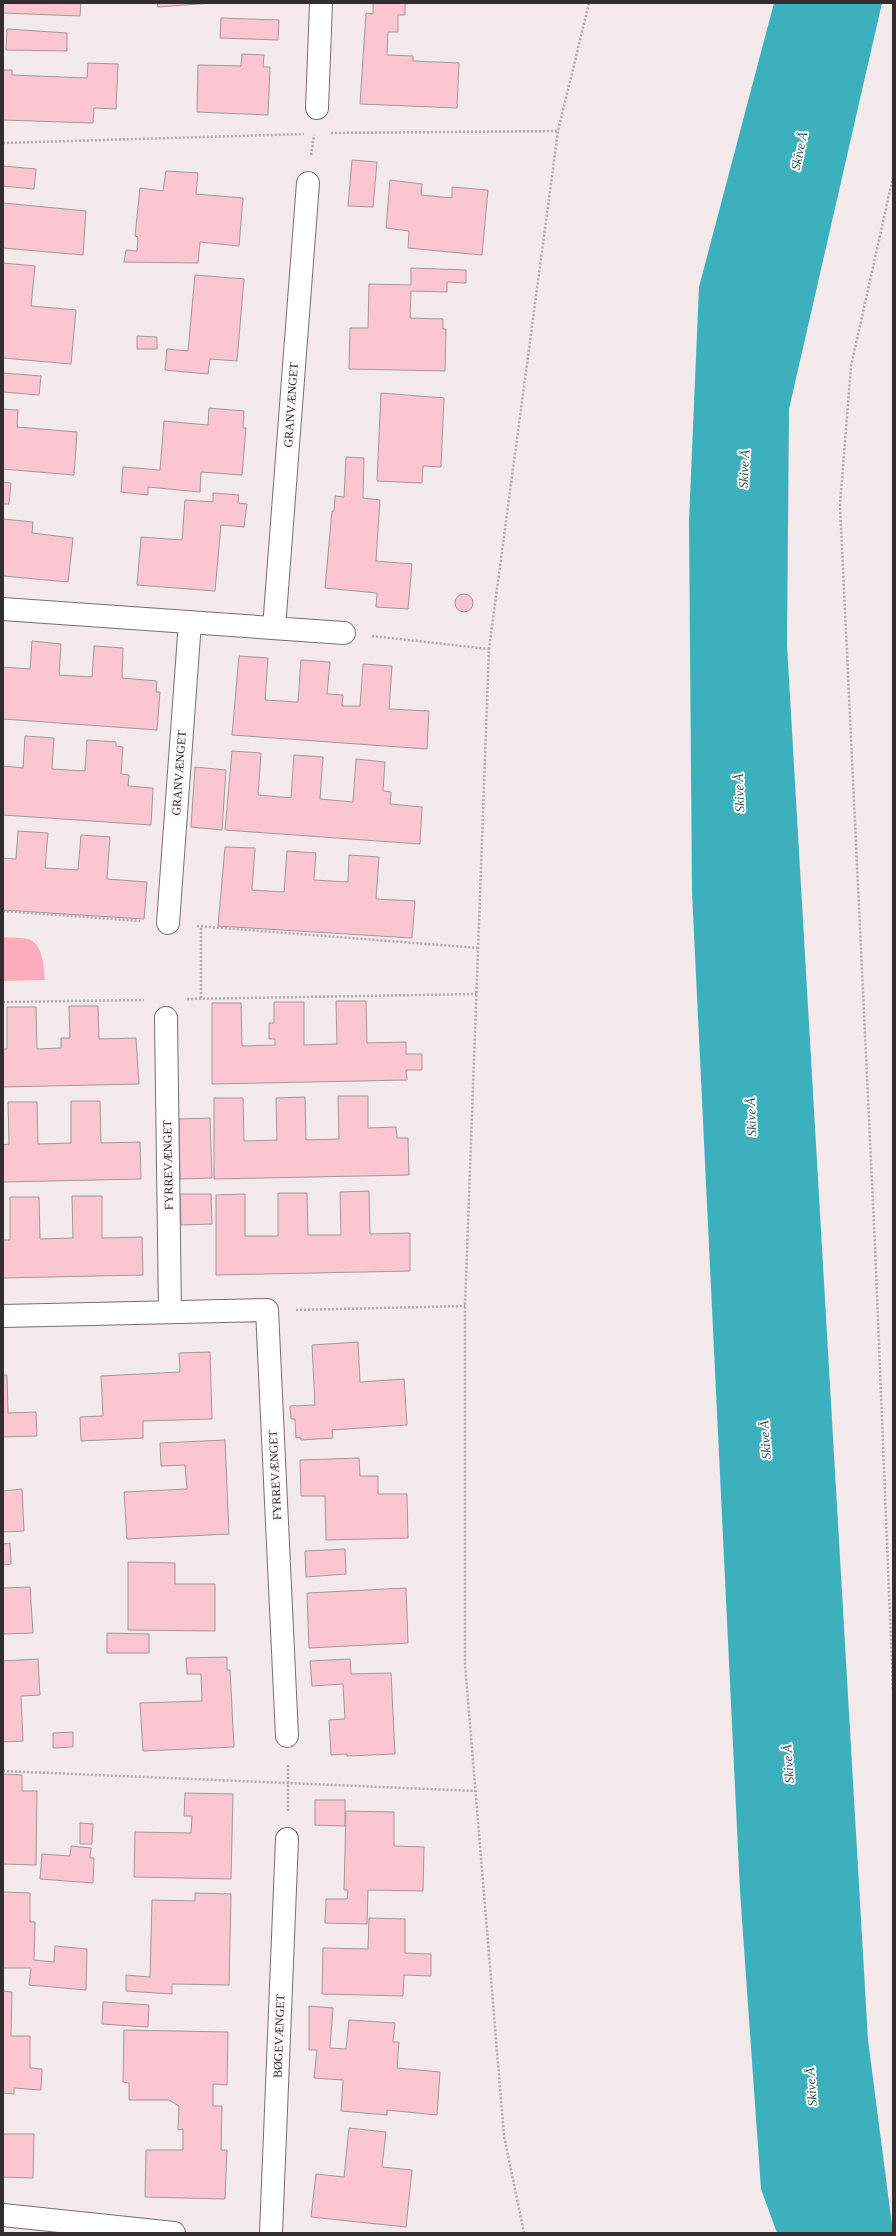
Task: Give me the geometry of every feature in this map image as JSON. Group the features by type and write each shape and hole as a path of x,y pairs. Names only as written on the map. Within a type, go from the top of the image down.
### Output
{"street":[{"path":"317,108 321,3"},
{"name":"GRANVÆNGET","path":"274,628 308,183"},
{"path":"3,609 344,633"},
{"name":"GRANVÆNGET","path":"168,923 190,622"},
{"name":"FYRREVÆNGET","path":"166,1018 170,1312"},
{"path":"3,1316 267,1310"},
{"name":"FYRREVÆNGET","path":"267,1310 287,1736"},
{"name":"BØGEVÆNGET","path":"271,2233 287,1839"},
{"path":"3,2215 58,2228 174,2233"}],"path":[{"path":"524,2233 504,2136 465,1664 465,1306 489,649 558,131 589,3"},
{"path":"330,133 558,131"},
{"path":"3,143 322,133"},
{"path":"308,183 314,134"},
{"path":"893,177 851,366 840,505 875,1238 893,1690"},
{"path":"344,633 489,649"},
{"path":"3,911 479,948"},
{"path":"200,998 201,926"},
{"path":"185,999 476,994"},
{"path":"3,1002 147,1000"},
{"path":"267,1310 465,1306"},
{"path":"287,1736 289,1784 287,1839"},
{"path":"3,1771 476,1791"}],"shaded area":[{"path":"3,937 25,938 33,941 37,945 42,956 45,980 3,981"}],"water":[{"name":"Skive Å","path":"774,3 882,3 789,409 787,645 868,2040 893,2233 777,2233 761,2189 740,1891 692,892 689,521 699,287"}],"building":[{"path":"3,3 81,3 80,16 3,13"},
{"path":"157,3 213,3 158,7"},
{"path":"373,3 413,3 405,4 405,15 398,15 398,32 388,32 387,55 413,56 413,61 459,63 457,108 360,104 366,13 373,14"},
{"path":"221,18 279,20 278,40 220,38"},
{"path":"7,29 67,33 67,51 6,50"},
{"path":"242,54 264,55 263,67 270,67 268,115 197,112 198,65 241,66"},
{"path":"88,63 118,64 116,109 94,108 93,123 3,120 3,70 12,70 12,75 87,78"},
{"path":"352,160 377,162 373,207 348,206"},
{"path":"3,166 36,169 34,189 3,186"},
{"path":"166,171 198,173 196,194 243,198 239,246 200,242 198,263 124,262 126,250 137,251 138,237 135,236 140,188 163,191"},
{"path":"390,180 422,184 421,195 452,198 452,187 488,190 482,255 408,248 409,231 386,228"},
{"path":"3,203 86,211 83,255 3,248"},
{"path":"3,263 35,266 31,306 76,310 71,364 3,358"},
{"path":"411,268 466,270 466,283 447,282 447,292 411,291 410,318 443,319 443,329 446,329 445,371 349,369 350,328 368,328 369,284 411,285"},
{"path":"195,275 244,279 237,361 210,359 208,374 165,370 167,349 188,351"},
{"path":"137,336 157,337 157,349 137,349"},
{"path":"3,373 41,376 39,395 3,392"},
{"path":"381,393 444,398 441,467 423,466 422,483 377,481"},
{"path":"209,408 244,411 243,428 246,428 242,475 201,472 200,492 148,487 148,495 121,492 123,467 160,470 164,421 208,425"},
{"path":"3,409 18,410 17,427 77,432 74,475 3,469"},
{"path":"346,457 364,458 363,498 380,500 376,561 412,564 408,609 376,607 377,593 325,588 332,511 334,511 335,496 344,497"},
{"path":"3,482 11,483 9,504 3,504"},
{"path":"213,493 239,495 238,503 247,504 244,527 221,525 215,591 137,585 141,537 182,540 185,500 213,502"},
{"path":"3,519 33,522 32,533 73,538 68,582 3,576"},
{"path":"464,594 470,597 473,603 470,609 464,612 458,609 455,603 458,597"},
{"path":"32,641 61,644 59,675 92,677 94,646 123,648 122,678 157,681 156,692 160,692 157,730 3,719 3,667 30,669"},
{"path":"239,656 268,658 265,700 298,702 301,660 330,662 327,694 343,695 342,706 360,706 363,664 392,666 389,709 429,711 427,749 232,735"},
{"path":"25,736 54,738 52,769 85,771 87,740 116,742 116,746 123,747 121,774 129,775 128,786 153,788 151,825 3,815 3,766 23,768"},
{"path":"232,751 261,753 258,795 291,798 294,755 323,757 320,799 353,802 356,759 385,762 383,791 391,792 390,804 422,807 420,844 225,830"},
{"path":"195,767 226,770 222,830 191,827"},
{"path":"18,831 48,833 45,868 78,870 81,835 110,837 107,879 147,882 144,919 3,910 3,858 16,859"},
{"path":"225,847 255,848 252,890 284,892 287,851 316,853 314,880 348,882 349,855 379,857 376,899 415,901 412,938 218,926"},
{"path":"336,1001 366,1001 367,1043 406,1042 406,1054 422,1054 422,1070 406,1070 407,1080 212,1084 212,1003 241,1003 242,1046 275,1045 275,1039 269,1039 269,1023 274,1023 274,1002 304,1002 304,1045 337,1044"},
{"path":"69,1006 98,1006 99,1039 136,1038 139,1084 3,1087 3,1049 7,1049 7,1007 36,1007 37,1049 61,1048 61,1038 70,1038"},
{"path":"338,1096 368,1096 368,1128 396,1127 397,1138 408,1138 409,1175 214,1179 214,1098 243,1098 244,1141 277,1140 276,1098 305,1097 306,1140 339,1139"},
{"path":"71,1101 100,1101 101,1143 140,1142 141,1179 3,1182 3,1145 9,1144 8,1102 37,1102 38,1144 71,1143"},
{"path":"210,1118 212,1178 180,1179 179,1119"},
{"path":"369,1191 370,1234 410,1233 410,1271 216,1275 216,1195 245,1194 245,1236 278,1236 278,1193 307,1193 308,1235 341,1235 340,1192"},
{"path":"180,1194 211,1194 212,1224 181,1225"},
{"path":"72,1196 102,1196 102,1238 142,1237 143,1275 3,1278 3,1240 10,1240 10,1197 39,1197 40,1239 73,1238"},
{"path":"358,1342 360,1382 404,1379 407,1425 332,1430 333,1438 301,1440 300,1437 296,1438 295,1419 291,1419 290,1406 315,1405 312,1345"},
{"path":"210,1352 212,1419 143,1421 143,1438 81,1441 80,1417 103,1416 101,1376 180,1372 179,1353"},
{"path":"3,1375 7,1375 8,1413 36,1412 37,1436 3,1437"},
{"path":"225,1440 229,1534 127,1539 124,1492 187,1489 185,1465 161,1466 160,1443"},
{"path":"359,1458 360,1476 378,1476 378,1494 407,1494 408,1538 326,1540 325,1496 301,1496 300,1460"},
{"path":"22,1489 24,1531 3,1532 3,1491"},
{"path":"10,1543 11,1564 3,1565 3,1544"},
{"path":"345,1549 346,1574 306,1577 305,1551"},
{"path":"128,1562 175,1563 175,1584 215,1584 215,1631 128,1630"},
{"path":"30,1587 33,1633 3,1634 3,1588"},
{"path":"406,1588 408,1643 309,1648 307,1593"},
{"path":"107,1633 149,1634 149,1653 107,1653"},
{"path":"227,1657 227,1670 230,1670 234,1747 143,1751 140,1703 202,1701 201,1674 187,1674 186,1658"},
{"path":"38,1659 40,1695 21,1696 23,1741 3,1742 3,1661"},
{"path":"350,1659 351,1674 391,1673 395,1754 347,1756 347,1754 331,1755 329,1720 345,1719 343,1684 312,1686 310,1661"},
{"path":"73,1732 73,1747 53,1748 53,1733"},
{"path":"3,1774 22,1775 22,1791 37,1791 36,1865 3,1864"},
{"path":"185,1793 233,1794 231,1879 134,1877 135,1832 191,1833 192,1816 184,1816"},
{"path":"315,1800 345,1800 345,1826 315,1825"},
{"path":"346,1811 394,1812 394,1846 424,1847 423,1891 368,1890 367,1924 325,1923 326,1899 347,1899 348,1890 344,1890"},
{"path":"80,1823 93,1824 92,1844 80,1844"},
{"path":"71,1846 91,1848 90,1858 94,1858 93,1883 40,1879 42,1854 70,1856"},
{"path":"3,1892 30,1893 30,1922 35,1922 34,1960 54,1962 55,1946 87,1949 86,1990 29,1985 31,1968 3,1968"},
{"path":"195,1893 231,1894 229,1985 172,1984 172,1994 126,1991 126,1975 150,1977 152,1900 195,1901"},
{"path":"369,1918 405,1919 405,1953 431,1954 431,1976 404,1975 403,1996 322,1994 323,1948 368,1949"},
{"path":"3,1991 12,1992 11,2036 30,2036 30,2068 42,2069 41,2090 14,2088 14,2094 3,2093"},
{"path":"103,2002 149,2005 148,2027 102,2024"},
{"path":"309,2006 333,2008 330,2048 346,2049 349,2020 395,2023 393,2042 399,2042 397,2068 440,2072 437,2115 387,2110 387,2115 341,2111 343,2080 314,2078 317,2050 309,2050"},
{"path":"124,2030 228,2032 227,2085 213,2084 213,2106 222,2106 221,2150 227,2150 225,2199 145,2197 146,2150 183,2150 183,2129 178,2130 179,2106 169,2100 129,2100 129,2083 123,2082"},
{"path":"349,2128 386,2132 382,2167 412,2170 406,2227 311,2217 316,2174 344,2177"},
{"path":"3,2134 34,2134 33,2178 3,2177"}]}
